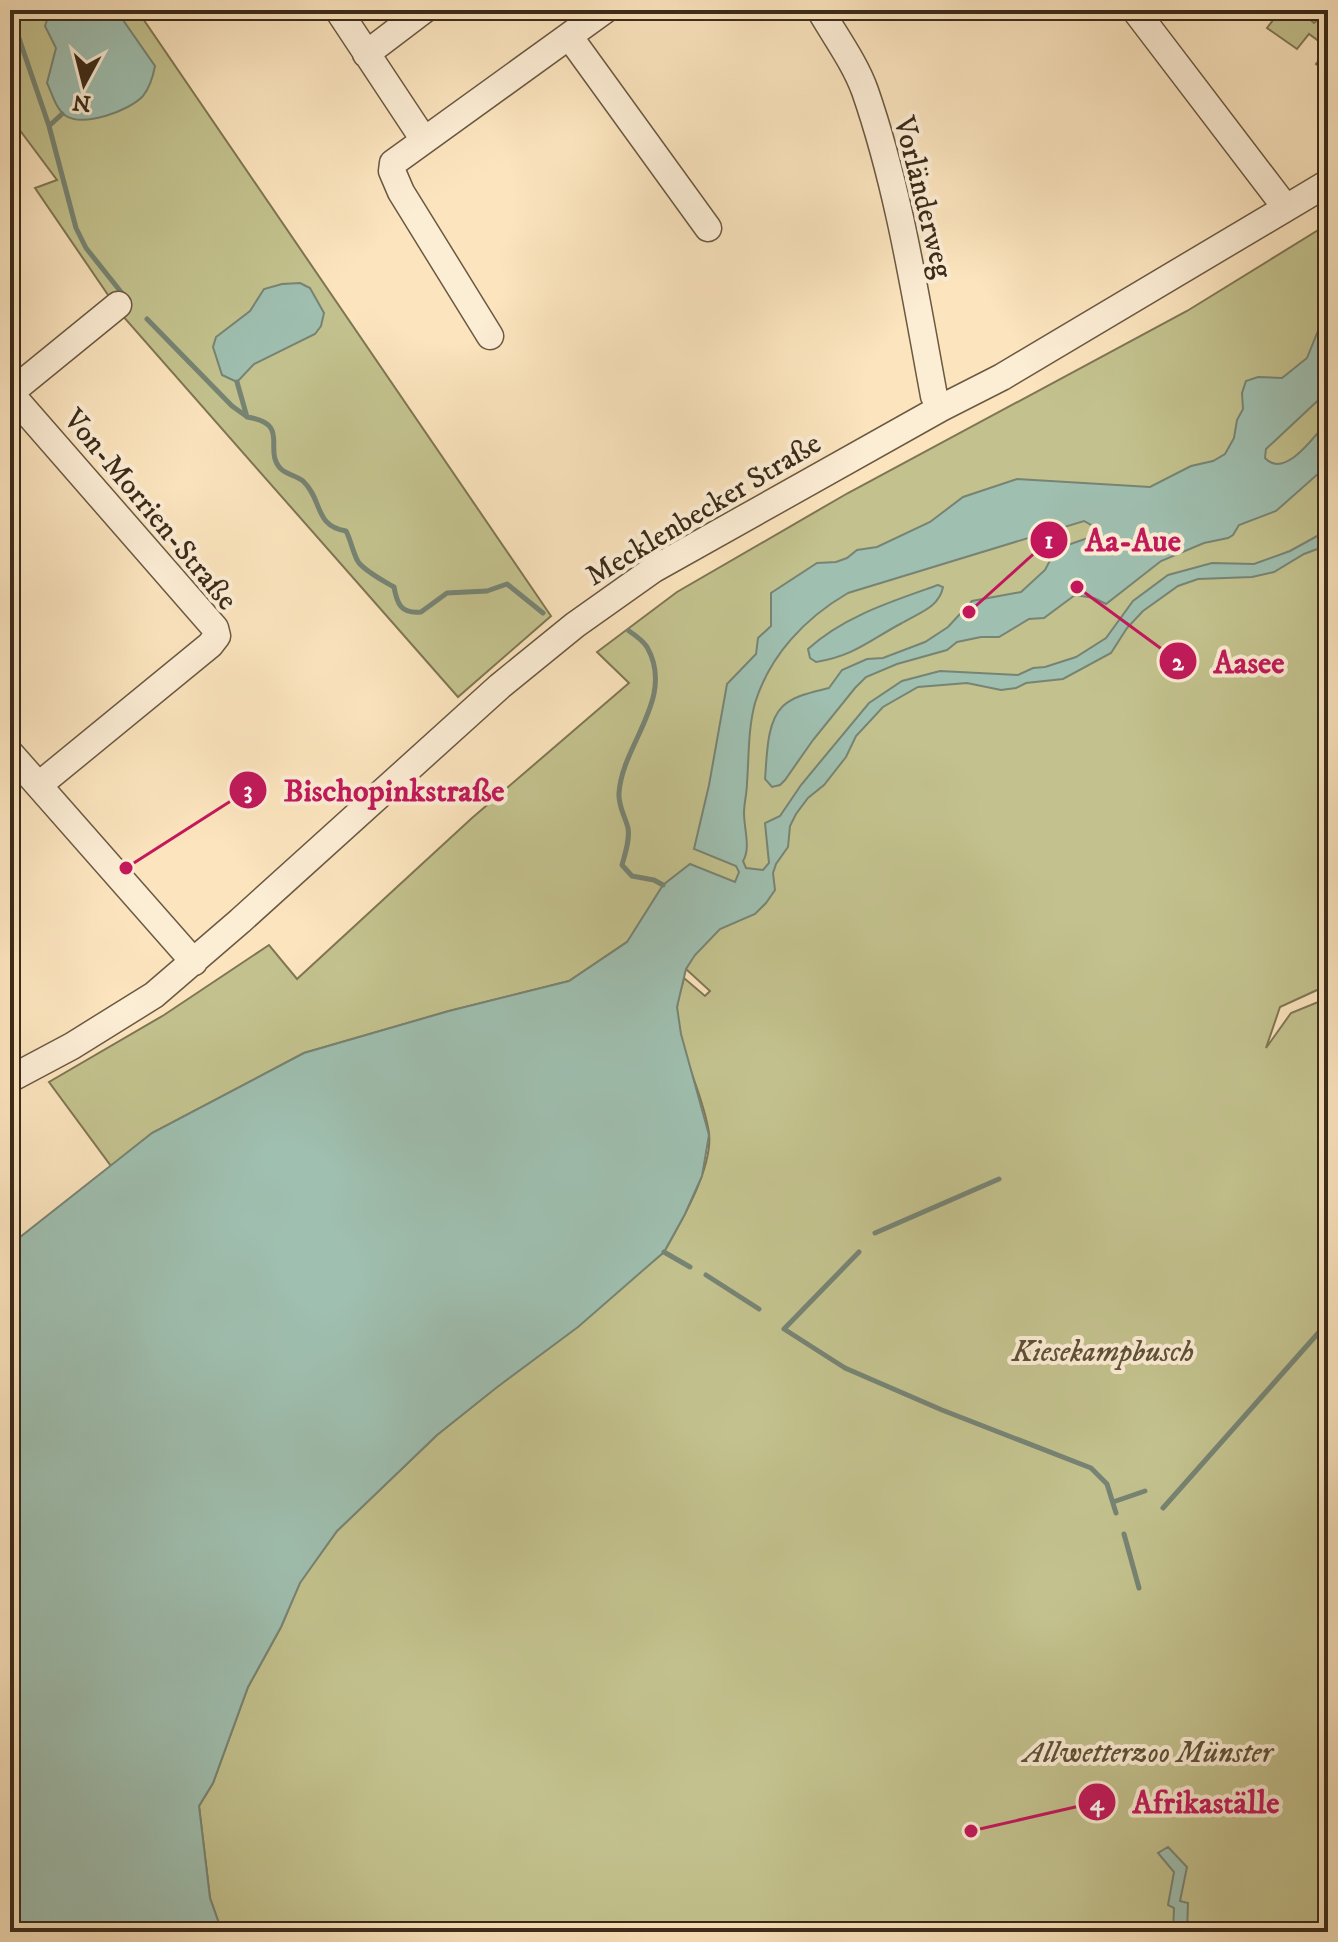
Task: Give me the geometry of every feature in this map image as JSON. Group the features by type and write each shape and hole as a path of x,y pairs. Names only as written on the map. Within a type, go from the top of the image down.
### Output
{"street":[{"path":"338,10 424,140"},
{"path":"366,54 424,10"},
{"path":"490,336 395,181 393,163 605,10"},
{"name":"Vorländerweg","path":"820,10 864,88 907,256 934,396 941,408"},
{"path":"1135,10 1286,208"},
{"path":"569,36 708,228"},
{"name":"Mecklenbecker Straße","path":"10,1079 72,1046 154,995 500,686 596,610 654,569 1002,377 1328,183"},
{"name":"Von-Morrien-Straße","path":"21,772 210,645 217,636 215,628 10,393 118,305"},
{"path":"21,772 194,962"}],"green space":[{"path":"10,10 137,10 551,616 458,697 121,314 35,188 57,180 10,117"},
{"path":"1277,10 1299,10 1314,23 1328,10 1328,48 1309,34 1297,49 1267,28 1279,12"},
{"path":"1328,48 1328,73 1316,64"},
{"path":"1328,224 1328,985 1280,1007 1266,1048 1291,1013 1328,998 1328,1932 222,1932 210,1898 199,1806 213,1783 248,1687 281,1627 300,1582 337,1531 437,1435 664,1252 701,1178 709,1147 706,1117 681,1039 678,1000 684,978 705,996 710,991 686,969 627,942 569,981 449,1011 304,1053 152,1133 111,1166 49,1082 164,1015 269,945 297,979 472,818 629,683 597,652 677,592 848,493 1187,311"}],"shaded area":[{"path":"56,10 116,10 155,66 143,96 128,107 106,116 84,120 66,116 57,106 47,83 56,48 45,26 48,17"},
{"path":"300,283 310,288 324,313 315,334 254,364 237,382 222,375 213,347 216,337 250,311 264,289"},
{"path":"1328,306 1328,391 1266,449 1265,458 1273,463 1290,460 1308,445 1328,421 1328,469 1320,472 1276,511 1239,525 1228,538 1204,543 1161,561 1106,604 1094,598 1075,595 1044,618 1029,619 999,637 957,642 947,650 897,664 866,677 813,740 785,780 772,787 765,779 768,741 773,721 783,706 799,697 829,688 842,670 867,659 883,658 925,642 948,627 972,601 1021,592 1045,570 1056,549 1088,538 1091,525 1084,521 848,593 817,614 791,639 770,669 753,713 744,809 747,844 743,861 746,868 763,870 769,863 765,823 780,816 801,785 869,703 902,681 940,671 1018,675 1076,657 1106,638 1133,601 1168,575 1212,563 1254,564 1290,551 1328,530 1328,545 1304,554 1274,572 1252,577 1198,579 1178,586 1143,611 1127,628 1111,653 1063,679 1026,683 1001,690 967,683 918,687 883,707 856,736 846,757 824,785 808,798 796,814 790,826 788,847 773,873 775,890 766,903 755,914 720,929 686,969 677,1007 681,1034 709,1135 702,1176 664,1252 578,1327 437,1435 337,1531 300,1583 281,1627 248,1687 213,1783 199,1806 210,1898 222,1932 10,1932 10,1245 152,1133 304,1053 449,1011 569,981 627,942 663,885 690,864 735,882 739,872 736,866 694,849 727,684 756,654 758,638 771,626 771,593 817,563 836,562 857,550 877,547 930,522 963,497 1017,479 1150,487 1191,466 1213,461 1225,454 1234,438 1237,420 1243,409 1242,393 1246,381 1258,377 1282,378 1307,358"},
{"path":"938,585 943,587 941,594 921,613 851,652 816,662 810,658 808,649 837,627"},
{"path":"1168,1847 1187,1867 1180,1901 1188,1903 1187,1932 1173,1932 1174,1908 1168,1905 1174,1872 1158,1853"}],"waterway":[{"path":"10,12 49,126 76,228 86,248 125,297"},
{"path":"49,126 62,114"},
{"path":"147,319 232,406 246,416"},
{"path":"237,382 247,417 261,420 273,432 274,454 281,469 303,481 329,524 346,531 359,563 394,587 404,609 421,612 447,593 487,591 507,584 543,613"},
{"path":"629,631 647,647 654,666 655,684 652,703 622,775 619,798 628,828 622,865 632,876 663,885"},
{"path":"875,1233 999,1179"},
{"path":"664,1252 690,1267"},
{"path":"859,1252 784,1329 845,1368 1091,1468 1107,1484 1116,1513"},
{"path":"706,1275 759,1309"},
{"path":"1163,1508 1328,1322"},
{"path":"1113,1502 1145,1491"},
{"path":"1124,1534 1139,1588"}],"place":[{"name":"Aasee","path":"1077,587"},
{"name":"Aa-Aue","path":"969,612"},
{"name":"Bischopinkstraße","path":"126,868"},
{"name":"Afrikaställe","path":"971,1831"}],"park label":[{"name":"Kiesekampbusch","path":"1103,1351"},
{"name":"Allwetterzoo Münster","path":"1148,1752"}]}
